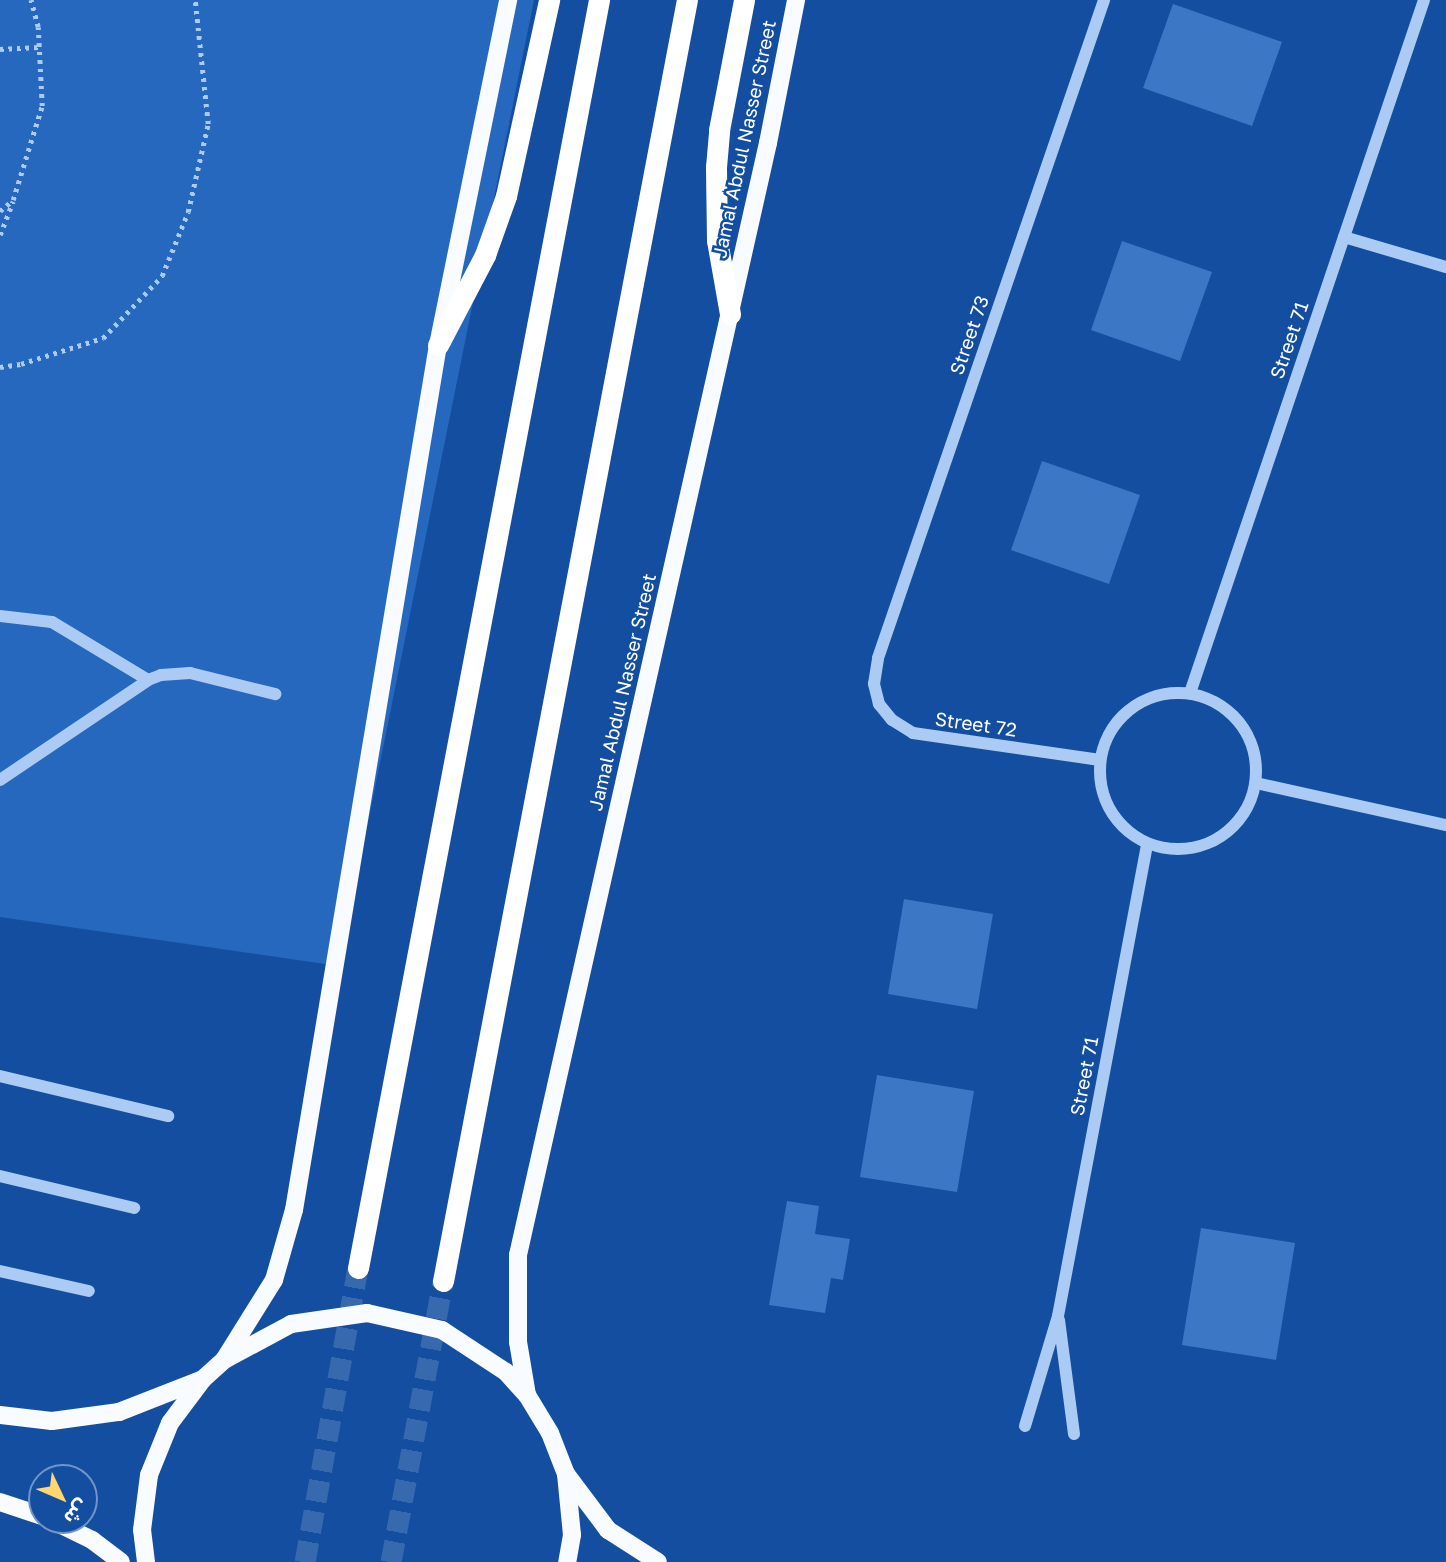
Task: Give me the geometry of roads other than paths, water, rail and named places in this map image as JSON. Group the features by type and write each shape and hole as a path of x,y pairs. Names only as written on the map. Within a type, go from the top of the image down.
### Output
{"highway":[{"path":"438,345 485,255 506,196 549,0"},
{"path":"358,1268 599,0"},
{"path":"443,1281 687,0"},
{"path":"730,314 717,240 716,167 719,130 744,0"}],"main road":[{"path":"224,1360 274,1280 294,1210 438,345 508,0"},
{"name":"Jamal Abdul Nasser Street","path":"527,1395 518,1342 518,1255 730,314 796,0"},
{"path":"146,1562 142,1530 149,1475 170,1423 203,1379 224,1360 291,1324 368,1313 442,1330 506,1371 527,1395 550,1433 566,1474 608,1530 658,1562"},
{"path":"0,1415 52,1421 119,1412 203,1379"},
{"path":"566,1474 572,1535 567,1562"},
{"path":"0,1502 28,1511"},
{"path":"81,1534 92,1539 121,1562"}],"street":[{"name":"Street 73","path":"874,684 878,658 1104,0"},
{"name":"Street 71","path":"1190,693 1424,0"},
{"path":"1344,237 1446,267"},
{"path":"0,616 52,622 148,680"},
{"path":"0,780 148,680 175,672 190,673 275,694"},
{"name":"Street 72","path":"874,684 879,704 892,720 913,733 1100,761"},
{"path":"1190,693 1219,703 1242,724 1255,752 1256,783 1243,816 1217,840 1183,850 1147,844 1126,830 1110,810 1101,786 1100,761 1110,731 1131,708 1159,694 1190,693"},
{"path":"1256,783 1446,825"},
{"name":"Street 71","path":"1024,1426 1058,1316 1147,844"},
{"path":"0,1076 168,1116"},
{"path":"0,1176 134,1208"},
{"path":"0,1271 89,1291"},
{"name":"Street 71","path":"1058,1316 1074,1434"}],"tunnel":[{"path":"305,1562 358,1268"},
{"path":"391,1562 443,1281"}]}
